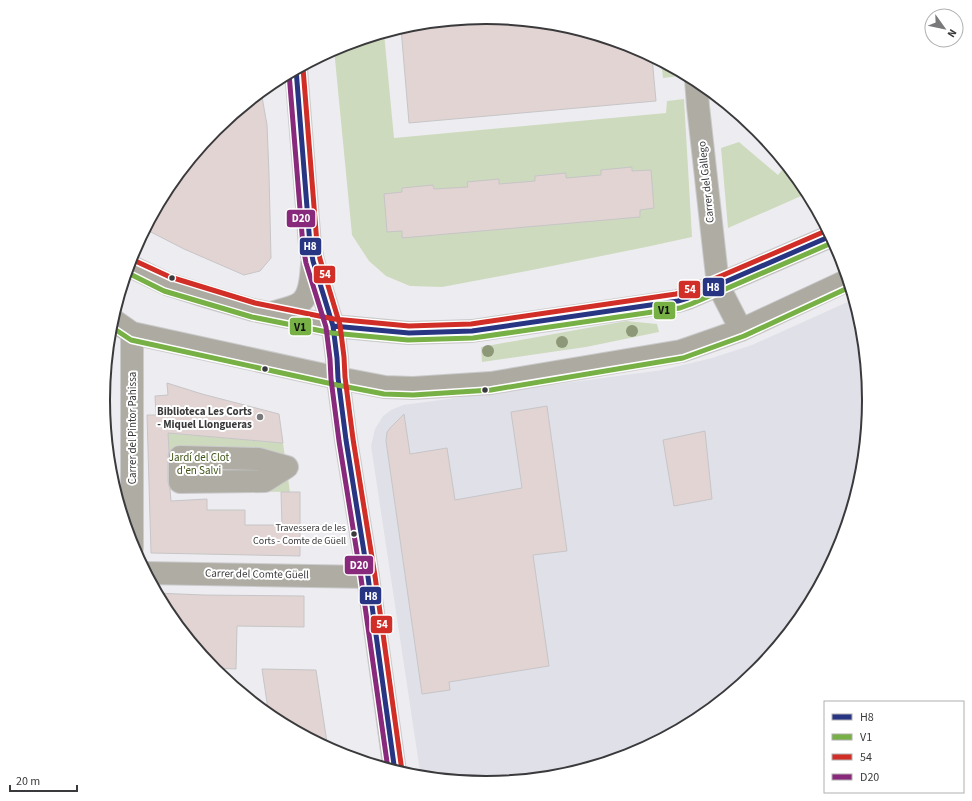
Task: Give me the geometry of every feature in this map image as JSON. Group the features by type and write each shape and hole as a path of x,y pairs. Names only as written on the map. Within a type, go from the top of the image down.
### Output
{"street":[{"path":"296,75 312,261 333,326 346,440 368,577 394,765"},
{"name":"Carrer del Gàllego","path":"697,88 718,285"},
{"path":"133,268 168,284 205,296 253,310 333,326 409,333 472,331 678,301 826,238"},
{"path":"271,313 296,305 304,300 309,288 312,261"},
{"path":"118,323 132,333 338,378 384,387 412,388 491,383 681,351 741,330 844,282"},
{"path":"718,285 741,330"},
{"name":"Carrer del Pintor Pahissa","path":"132,333 132,530"},
{"name":"Carrer del Comte Güell","path":"151,573 368,577"}],"shaded area":[{"path":"849,301 862,376 862,425 855,474 843,522 834,545 812,589 785,630 752,667 734,684 695,714 653,738 607,757 559,770 511,776 461,776 420,771 371,446 375,429 383,416 391,410 403,405 662,370 712,358 752,345"}],"green space":[{"path":"385,38 394,138 666,113 667,101 684,99 692,237 442,287 410,286 386,276 369,261 352,235 335,56 342,53"},
{"path":"662,68 678,76 663,78"},
{"path":"739,142 778,175 783,169 802,196 728,228 721,148"},
{"path":"626,321 657,324 659,332 586,347 482,362 481,347"},
{"name":"Jardí del Clot d'en Salvi","path":"168,433 283,443 290,492 170,490"}],"building":[{"path":"486,24 535,27 559,31 607,44 653,63 656,101 409,123 401,34 413,31 437,27"},
{"path":"262,98 267,125 271,258 260,271 244,275 184,249 149,231 173,191 203,152 238,117"},
{"path":"632,167 632,171 651,170 654,208 640,210 640,217 402,238 402,231 387,232 384,194 402,192 402,188 433,185 434,189 468,187 467,182 499,179 499,184 535,181 535,176 566,173 566,178 601,175 601,170"},
{"path":"167,383 202,394 279,414 283,443 168,433 168,482 171,501 207,499 207,510 245,510 245,525 282,525 281,492 300,492 300,556 151,553 147,415 156,415 155,396 168,395"},
{"path":"547,406 567,551 533,555 549,666 449,682 450,690 422,694 386,441 387,432 404,414 410,454 447,448 455,500 522,488 511,412"},
{"path":"705,431 712,499 674,506 663,440"},
{"path":"163,593 304,596 304,627 237,626 236,669 221,668 220,667 187,630"},
{"path":"262,669 316,670 327,741 298,727 268,707"}],"transit line":[{"name":"54","path":"303,71 317,244 320,259 340,325 353,439 375,576 401,767"},
{"name":"H8","path":"296,75 310,245 313,261 333,326 346,440 368,577 394,765"},
{"name":"D20","path":"290,79 303,246 306,263 326,327 339,441 361,578 387,763"},
{"name":"54","path":"136,261 170,277 255,303 334,319 409,326 471,324 676,294 823,232"},
{"name":"H8","path":"333,326 409,333 472,331 678,301 826,238"},
{"name":"V1","path":"131,274 164,291 252,317 332,333 408,340 473,338 680,308 829,244"},
{"name":"V1","path":"116,330 131,340 337,385 384,394 413,395 491,390 683,358 744,336 846,289"}],"place":[{"name":"Biblioteca Les Corts - Miquel Llongueras","path":"260,417"},
{"name":"Travessera de les Corts - Comte de Güell","path":"354,534"}]}
